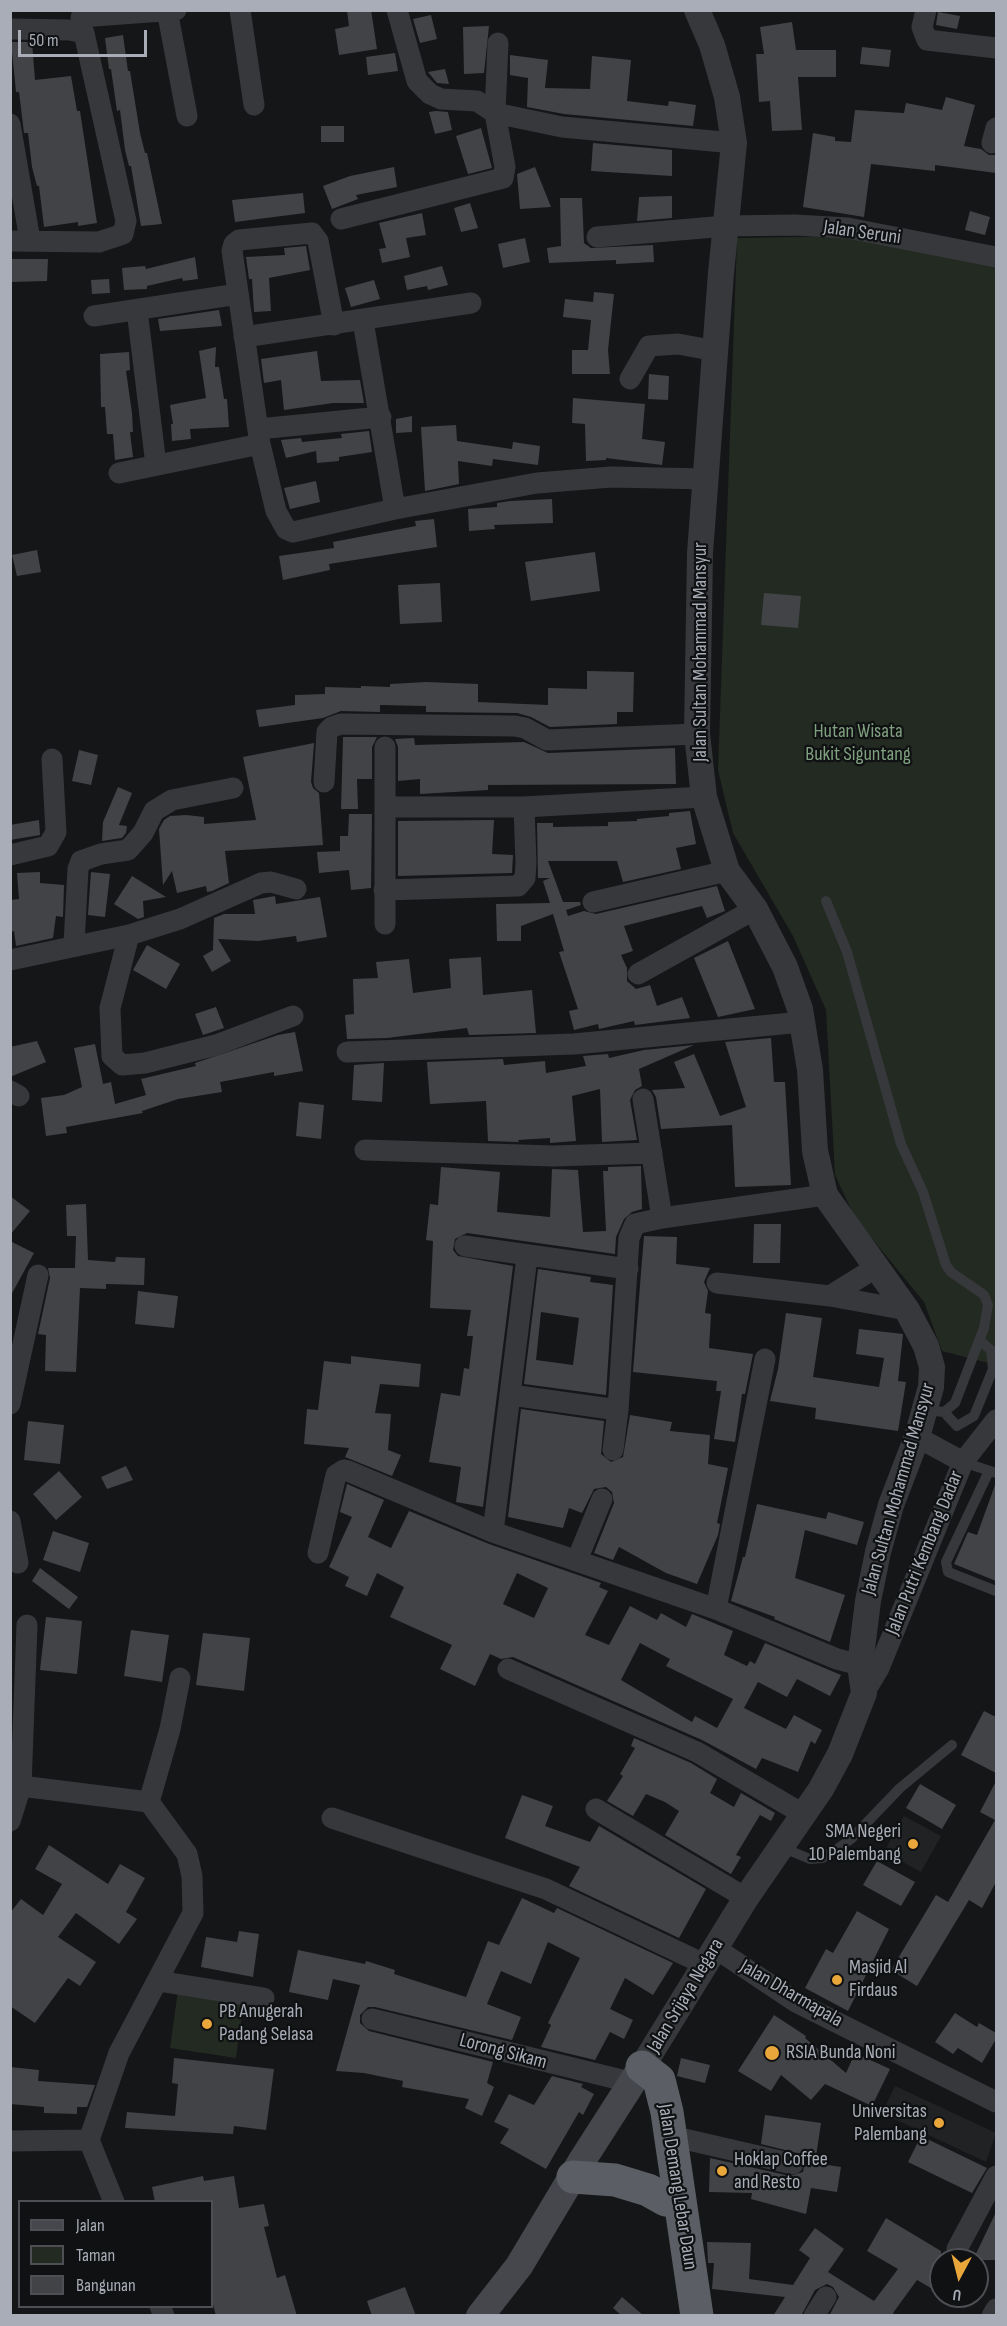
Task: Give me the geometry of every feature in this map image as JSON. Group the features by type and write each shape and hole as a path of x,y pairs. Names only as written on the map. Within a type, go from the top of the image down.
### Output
{"highway":[{"name":"Jalan Demang Lebar Daun","path":"638,2075 659,2079 671,2136 698,2316"},
{"name":"Jalan Demang Lebar Daun","path":"638,2075 653,2111 682,2316"},
{"path":"573,2176 615,2180 648,2190 666,2200"}],"main road":[{"name":"Jalan Srijaya Negara","path":"480,2316 519,2266 638,2075"}],"street":[{"path":"240,10 254,105"},
{"path":"397,10 417,81 441,99 477,102 495,113 562,127 735,143"},
{"name":"Jalan Sultan Mohammad Mansyur","path":"697,10 712,45 727,97 735,143 726,226 700,553 697,734 704,797 727,871 755,909 785,967 802,1022 810,1070 815,1151 825,1195 907,1310 926,1347 932,1367 931,1387 934,1411 917,1437 891,1505 868,1601 860,1665"},
{"path":"926,10 922,27 927,40 996,48"},
{"path":"10,29 70,30 82,20 170,11 187,116"},
{"path":"10,124 20,241 99,242 123,234 126,220 82,20"},
{"path":"341,219 503,178 505,167 495,113 498,43"},
{"name":"Jalan Seruni","path":"597,237 726,226 848,228 996,257"},
{"path":"334,325 318,241 312,233 239,240 234,244 232,251 259,436 276,511 286,529 293,532 394,509 537,483 611,477 706,479"},
{"path":"94,316 238,294"},
{"path":"244,337 363,321 471,303"},
{"path":"137,310 156,465"},
{"path":"363,321 381,417 394,509"},
{"path":"630,379 649,346 678,344 716,351"},
{"path":"119,473 259,436 381,417"},
{"path":"324,782 327,732 332,726 341,724 515,726 525,728 547,740 697,734"},
{"path":"385,747 385,924"},
{"path":"10,855 48,846 56,832 52,759"},
{"path":"74,945 78,869 81,861 101,854 128,850 143,833 154,811 172,800 233,788"},
{"path":"385,807 524,807 704,797"},
{"path":"384,890 518,886 525,878 524,807"},
{"path":"593,902 727,871"},
{"path":"10,960 129,935 180,919 261,883 271,882 296,890"},
{"path":"638,974 755,909"},
{"path":"129,935 110,1008 112,1056 122,1065 145,1063 216,1045 293,1016"},
{"path":"347,1052 574,1044 802,1022"},
{"path":"644,1099 662,1218"},
{"path":"365,1149 553,1156 652,1153"},
{"path":"613,1450 631,1231 642,1222 662,1218 825,1195"},
{"path":"465,1246 527,1257 628,1269"},
{"path":"494,1532 527,1257"},
{"path":"830,1296 875,1268"},
{"path":"10,1404 38,1275"},
{"path":"717,1283 830,1296 907,1310"},
{"path":"716,1609 765,1359"},
{"path":"511,1395 618,1410"},
{"name":"Jalan Putri Kembang Dadar","path":"864,1693 879,1668 922,1557 963,1462 996,1420"},
{"path":"917,1437 963,1462"},
{"path":"318,1553 336,1476 344,1470 494,1532 716,1609 837,1659 860,1665"},
{"path":"577,1560 603,1499"},
{"path":"10,1521 18,1563"},
{"path":"10,1821 21,1786 18,1683 27,1625"},
{"name":"Jalan Srijaya Negara","path":"638,2075 746,1898 821,1789 840,1754 864,1693 860,1665"},
{"path":"508,1669 697,1752 803,1814"},
{"path":"149,1802 168,1738 180,1678"},
{"path":"21,1786 149,1802 187,1854 192,1876 193,1913 119,2053 89,2140 113,2200"},
{"path":"596,1809 746,1898"},
{"name":"Jalan Dharmapala","path":"332,1818 546,1889 710,1956 796,2002 996,2102"},
{"path":"158,1981 264,1998"},
{"name":"Lorong Sikam","path":"372,2019 638,2075"},
{"path":"671,2136 793,2164"},
{"path":"10,2141 89,2140"},
{"path":"958,2248 996,2176"},
{"path":"814,2316 826,2297"},
{"path":"992,2316 996,2309"}],"lane":[{"path":"826,901 847,952 901,1144 923,1192 946,1265 951,1272 984,1295 988,1305 979,1340 955,1402 934,1411"},
{"path":"934,1411 957,1426 962,1426 974,1416 993,1369 991,1350 979,1340"},
{"path":"963,1462 993,1472 946,1562 948,1572 996,1591"},
{"path":"781,1847 810,1859 822,1858 833,1852 851,1839 900,1788 952,1745"}],"shaded area":[{"name":"SMA Negeri 10 Palembang","path":"904,1816 941,1836 921,1872 884,1852"},
{"name":"Universitas Palembang","path":"895,2086 996,2133 986,2162 882,2113"}],"green space":[{"name":"Hutan Wisata Bukit Siguntang","path":"866,236 996,264 996,1365 942,1351 924,1302 855,1218 835,1175 826,1010 793,936 733,833 718,770 737,238"},
{"name":"PB Anugerah Padang Selasa","path":"178,1990 244,1999 236,2058 170,2048"}],"building":[{"path":"347,10 371,10 377,49 339,55 335,29 349,26"},
{"path":"938,12 960,16 957,29 936,25"},
{"path":"431,15 437,39 420,43 413,19"},
{"path":"792,22 796,50 836,50 836,77 798,77 802,130 772,131 770,101 759,102 756,54 764,54 760,27"},
{"path":"489,26 484,73 464,74 463,27"},
{"path":"123,35 140,133 145,153 147,153 162,224 141,226 131,166 129,166 125,150 120,110 117,111 105,38"},
{"path":"11,42 32,42 35,80 71,76 77,111 80,111 97,223 78,226 78,222 44,227 39,186 37,186 32,167 28,133 24,133 19,92 16,92"},
{"path":"862,47 891,50 889,67 860,64"},
{"path":"395,53 398,71 368,75 366,57"},
{"path":"510,55 548,60 545,88 590,89 592,56 631,60 627,101 668,106 669,101 696,105 693,126 564,114 527,107 528,78 510,75"},
{"path":"445,69 449,84 437,83 428,72"},
{"path":"946,97 975,105 964,146 981,149 989,155 996,155 996,173 935,165 935,171 871,164 864,217 803,207 813,133 835,137 835,141 851,142 855,110 904,113 906,103 942,110"},
{"path":"429,112 448,112 452,130 435,134"},
{"path":"321,126 344,126 344,142 321,142"},
{"path":"481,128 492,168 468,174 456,136"},
{"path":"593,143 672,150 672,176 591,171"},
{"path":"394,167 397,187 356,195 358,199 332,209 323,186 350,176"},
{"path":"535,167 551,207 520,209 517,174"},
{"path":"303,193 305,213 235,222 232,200"},
{"path":"672,196 672,218 637,221 639,197"},
{"path":"560,198 582,198 584,243 591,248 653,245 654,262 616,264 616,260 549,263 547,248 561,246"},
{"path":"470,203 478,228 461,232 454,208"},
{"path":"970,211 990,217 985,235 965,230"},
{"path":"422,213 426,235 406,238 410,257 382,263 379,249 386,248 379,223"},
{"path":"525,238 530,262 503,268 498,244"},
{"path":"306,246 310,270 269,278 271,311 254,312 252,279 249,279 246,257 285,255 284,248"},
{"path":"195,257 198,279 183,281 182,278 147,286 147,289 124,290 122,268 145,266 146,269"},
{"path":"10,259 48,259 47,281 10,282"},
{"path":"442,266 448,285 428,290 427,286 407,290 404,276"},
{"path":"109,279 110,293 92,294 91,280"},
{"path":"374,280 380,299 351,307 345,288"},
{"path":"594,292 614,294 608,350 610,374 572,374 572,350 588,350 591,320 563,317 565,299 593,302"},
{"path":"219,310 222,326 160,331 158,319"},
{"path":"216,347 215,367 219,367 224,399 227,399 229,427 190,429 191,439 172,441 171,424 173,424 170,405 206,398 199,351"},
{"path":"317,351 321,381 360,380 364,403 333,403 284,410 281,380 264,383 261,359"},
{"path":"129,352 130,370 126,371 132,413 133,432 130,432 133,457 115,460 113,434 107,434 105,407 101,407 100,354"},
{"path":"649,374 669,376 668,400 648,399"},
{"path":"573,398 645,404 642,439 665,442 662,465 606,458 606,460 586,461 585,424 572,423"},
{"path":"412,416 412,432 396,433 396,419"},
{"path":"456,425 457,441 512,449 513,442 540,446 538,465 493,459 492,466 458,461 459,484 425,491 421,427"},
{"path":"369,431 372,452 339,457 339,461 317,463 316,451 286,458 281,440 301,438 302,442 342,438 341,434"},
{"path":"316,481 320,502 290,509 284,488"},
{"path":"552,499 553,523 494,525 495,529 469,531 468,509 497,507 497,503 510,501"},
{"path":"434,519 437,547 329,564 330,570 283,580 279,556 334,548 333,542 416,526 415,521"},
{"path":"37,550 41,572 17,576 12,555"},
{"path":"595,552 600,591 531,601 525,562"},
{"path":"440,583 442,622 400,624 398,585"},
{"path":"764,593 801,596 798,628 761,625"},
{"path":"587,671 634,672 633,712 617,712 617,724 550,727 517,713 426,712 426,706 380,705 380,712 341,711 323,718 259,727 256,710 295,705 295,695 325,694 325,687 390,687 390,684 426,682 478,684 478,702 548,705 548,688 587,689"},
{"path":"343,737 377,737 372,747 372,779 357,779 358,809 341,809"},
{"path":"414,738 415,745 524,742 548,753 675,748 676,784 488,785 488,790 420,794 420,779 398,781 398,747 395,739"},
{"path":"314,743 311,782 313,788 319,793 323,845 225,851 229,883 207,892 206,886 177,893 172,871 163,885 159,829 164,820 170,816 186,815 204,817 204,824 256,820 243,757"},
{"path":"79,750 98,755 91,785 72,781"},
{"path":"118,787 132,793 119,825 127,826 126,833 122,838 102,841 103,822"},
{"path":"690,811 696,844 676,848 681,869 623,882 617,861 548,861 563,902 580,902 581,905 566,910 568,916 584,911 596,914 717,886 725,911 707,918 702,906 624,926 633,951 621,955 627,968 627,981 636,989 650,985 657,1006 682,997 690,1018 635,1025 634,1021 599,1029 598,1024 574,1030 569,1011 578,1009 559,952 564,951 553,914 521,926 521,941 497,941 496,904 550,903 543,881 550,878 538,878 537,823 553,823 553,827 608,826 608,822 637,821 637,819 669,816 669,813"},
{"path":"349,814 372,814 371,888 351,890 349,870 319,873 317,852 340,851 340,836 348,836"},
{"path":"39,820 40,835 10,840 10,825"},
{"path":"494,820 492,854 513,855 512,873 398,876 398,821"},
{"path":"40,872 40,883 64,885 63,917 56,916 53,938 16,946 14,931 10,932 10,900 19,899 17,873"},
{"path":"91,872 110,874 105,917 88,915"},
{"path":"132,876 166,897 143,901 144,917 138,919 114,904"},
{"path":"275,896 276,904 320,897 327,937 297,942 296,936 258,941 218,939 231,961 212,972 203,956 213,950 214,918 224,914 255,914 253,900"},
{"path":"728,941 755,1009 718,1017 694,958"},
{"path":"147,945 180,964 166,989 133,970"},
{"path":"481,957 483,995 532,990 536,1033 469,1035 467,1028 387,1038 347,1039 345,1015 354,1014 353,979 378,978 376,962 409,959 413,993 451,988 449,959"},
{"path":"216,1007 224,1028 203,1035 195,1014"},
{"path":"295,1032 303,1071 274,1076 274,1072 220,1082 222,1092 178,1099 142,1111 143,1113 66,1127 67,1133 46,1136 41,1098 64,1095 82,1087 74,1048 95,1044 103,1084 111,1082 115,1104 146,1095 141,1079 196,1066 195,1063 278,1035"},
{"path":"771,1038 774,1082 785,1082 791,1185 735,1187 732,1125 661,1129 656,1097 652,1090 685,1088 674,1062 694,1054 720,1116 746,1107 725,1042"},
{"path":"37,1041 46,1062 10,1077 10,1047"},
{"path":"694,1045 639,1069 642,1086 635,1090 630,1100 637,1140 602,1142 600,1089 572,1096 576,1141 550,1143 550,1138 518,1140 519,1142 488,1141 486,1101 430,1104 427,1062 503,1059 504,1065 545,1061 546,1073 586,1066 583,1056 608,1054 609,1058 644,1050"},
{"path":"384,1063 382,1102 352,1100 354,1065"},
{"path":"299,1102 324,1105 321,1139 296,1136"},
{"path":"641,1166 642,1209 632,1212 624,1219 616,1237 615,1254 467,1233 455,1239 453,1250 458,1256 513,1266 483,1507 456,1502 461,1467 429,1462 441,1393 460,1396 464,1368 469,1369 473,1336 467,1336 471,1310 430,1308 433,1241 426,1240 430,1204 438,1205 441,1167 500,1172 497,1212 550,1217 552,1169 578,1170 583,1232 606,1231 603,1171 608,1171 608,1167"},
{"path":"10,1196 30,1211 10,1235"},
{"path":"86,1204 88,1260 115,1262 116,1257 145,1258 144,1285 106,1284 106,1289 80,1288 76,1372 45,1371 46,1335 38,1334 50,1278 48,1268 75,1268 76,1236 67,1236 66,1205"},
{"path":"754,1224 781,1224 780,1263 753,1263"},
{"path":"644,1236 677,1237 676,1264 710,1268 704,1282 708,1291 705,1313 711,1314 709,1348 753,1354 745,1394 742,1394 735,1442 714,1439 721,1391 716,1391 717,1381 633,1372"},
{"path":"10,1241 34,1253 10,1297"},
{"path":"538,1269 591,1277 590,1282 613,1285 606,1395 524,1384","holes":["541,1312 579,1318 573,1365 536,1360"]},
{"path":"138,1291 178,1296 174,1328 135,1324"},
{"path":"786,1313 822,1318 813,1377 879,1387 884,1358 856,1354 859,1329 903,1334 898,1381 906,1382 898,1431 815,1419 816,1408 770,1401 778,1369"},
{"path":"351,1356 421,1364 419,1387 380,1384 375,1413 391,1414 388,1450 401,1455 392,1476 345,1457 349,1448 304,1444 307,1409 318,1410 324,1361 351,1364"},
{"path":"521,1409 604,1421 601,1454 611,1462 623,1457 630,1415 672,1422 670,1431 710,1435 708,1464 728,1468 717,1523 720,1524 718,1535 697,1584 666,1573 619,1547 613,1560 594,1553 614,1503 612,1492 606,1487 594,1489 582,1513 569,1508 563,1528 508,1517"},
{"path":"28,1421 64,1425 60,1464 24,1460"},
{"path":"126,1466 133,1480 107,1489 101,1477"},
{"path":"59,1471 82,1497 56,1520 33,1494"},
{"path":"347,1484 384,1500 368,1537 391,1548 409,1511 489,1544 601,1583 599,1587 608,1591 585,1635 609,1645 630,1606 657,1620 661,1613 686,1627 692,1614 733,1631 724,1655 747,1666 750,1661 755,1664 765,1643 841,1675 830,1696 797,1679 787,1697 758,1682 744,1708 786,1729 794,1715 822,1730 815,1744 811,1741 798,1772 762,1758 756,1769 702,1740 513,1657 501,1659 490,1654 475,1686 440,1669 452,1645 390,1617 404,1587 377,1573 367,1596 345,1586 349,1577 329,1567 352,1517 340,1512","holes":["517,1573 548,1588 534,1618 503,1604","640,1643 670,1659 666,1666 733,1699 717,1728 695,1716 692,1722 621,1680"]},
{"path":"995,1485 996,1581 954,1564 968,1532 977,1535"},
{"path":"757,1504 826,1519 828,1512 864,1522 857,1545 805,1530 795,1578 845,1595 830,1642 774,1619 775,1617 731,1601 743,1557 745,1557"},
{"path":"53,1531 89,1543 80,1572 43,1560"},
{"path":"40,1568 78,1597 69,1609 32,1581"},
{"path":"46,1617 82,1621 77,1674 40,1670"},
{"path":"131,1630 169,1635 162,1682 124,1676"},
{"path":"203,1633 250,1638 244,1691 196,1685"},
{"path":"984,1711 996,1717 996,1773 961,1755"},
{"path":"634,1738 691,1763 717,1779 710,1793 734,1807 741,1793 775,1813 771,1821 760,1815 736,1855 741,1857 731,1874 665,1835 679,1811 665,1802 646,1794 633,1816 607,1801 623,1776 620,1774 635,1748 631,1746"},
{"path":"996,1781 996,1882 982,1908 969,1900 917,1986 891,1970 936,1895 948,1902 995,1820 980,1812"},
{"path":"920,1784 956,1805 942,1829 906,1808"},
{"path":"522,1795 553,1806 545,1826 590,1842 599,1826 706,1889 679,1938 569,1886 580,1867 505,1838"},
{"path":"49,1845 108,1884 120,1864 145,1878 126,1912 137,1919 119,1944 76,1913 58,1937 96,1962 80,1986 68,1978 35,2023 10,2006 10,1913 21,1899 43,1915 62,1884 35,1869"},
{"path":"877,1861 915,1882 901,1906 863,1885"},
{"path":"522,1898 554,1913 557,1908 673,1963 653,1995 625,1978 610,2009 633,2020 624,2039 610,2032 595,2060 541,2047 551,2025 548,2023 580,1958 548,1942 531,1984 501,1971 487,2004 521,2017 512,2040 375,2007 368,2007 360,2015 360,2023 369,2031 493,2062 487,2083 494,2087 482,2116 465,2108 469,2099 402,2087 403,2081 364,2073 336,2071 360,1985 333,1979 328,2000 289,1992 298,1950 365,1964 366,1961 395,1970 394,1974 466,1997 488,1941 499,1945"},
{"path":"857,1911 889,1929 848,2011 805,1988 826,1949 833,1953"},
{"path":"239,1931 259,1934 253,1977 201,1967 206,1937 237,1942"},
{"path":"955,2013 977,2027 979,2023 996,2033 996,2039 982,2063 958,2048 953,2054 935,2042"},
{"path":"774,2015 806,2036 805,2038 846,2073 855,2053 890,2069 872,2106 825,2084 811,2100 781,2075 771,2091 738,2071"},
{"path":"174,2058 274,2069 266,2130 234,2126 233,2134 125,2128 127,2112 175,2116 178,2084 172,2083"},
{"path":"681,2058 710,2065 705,2083 677,2076"},
{"path":"10,2067 39,2070 38,2081 95,2085 87,2107 77,2107 77,2114 44,2113 44,2107 10,2104"},
{"path":"552,2076 583,2084 581,2087 594,2094 583,2115 579,2112 546,2169 500,2143 509,2129 494,2122 509,2094 534,2105"},
{"path":"765,2115 821,2123 815,2163 841,2167 837,2192 811,2188 806,2214 751,2199 752,2193 709,2192 710,2158 790,2176 803,2172 805,2161 801,2154 761,2144"},
{"path":"921,2136 987,2168 972,2193 908,2162"},
{"path":"203,2176 204,2181 234,2176 239,2208 264,2204 269,2226 264,2227 277,2278 285,2275 297,2316 216,2316 213,2305 213,2200 155,2200 152,2187"},
{"path":"996,2212 996,2260 989,2260 989,2248 979,2248"},
{"path":"886,2218 936,2248 929,2248 929,2287 917,2280 893,2313 897,2316 829,2316 839,2297 833,2287 827,2284 815,2290 801,2316 773,2316 785,2297 712,2289 714,2263 708,2263 707,2242 751,2243 749,2279 793,2285 810,2258 799,2250 815,2228 844,2249 828,2272 874,2301 898,2269 867,2251"},
{"path":"405,2287 416,2316 372,2316 367,2301"},
{"path":"622,2297 644,2316 622,2316 613,2308"}],"place":[{"name":"SMA Negeri 10 Palembang","path":"913,1844"},
{"name":"Masjid Al Firdaus","path":"837,1980"},
{"name":"PB Anugerah Padang Selasa","path":"207,2024"},
{"name":"RSIA Bunda Noni","path":"772,2053"},
{"name":"Universitas Palembang","path":"939,2123"},
{"name":"Hoklap Coffee and Resto","path":"722,2171"}]}
